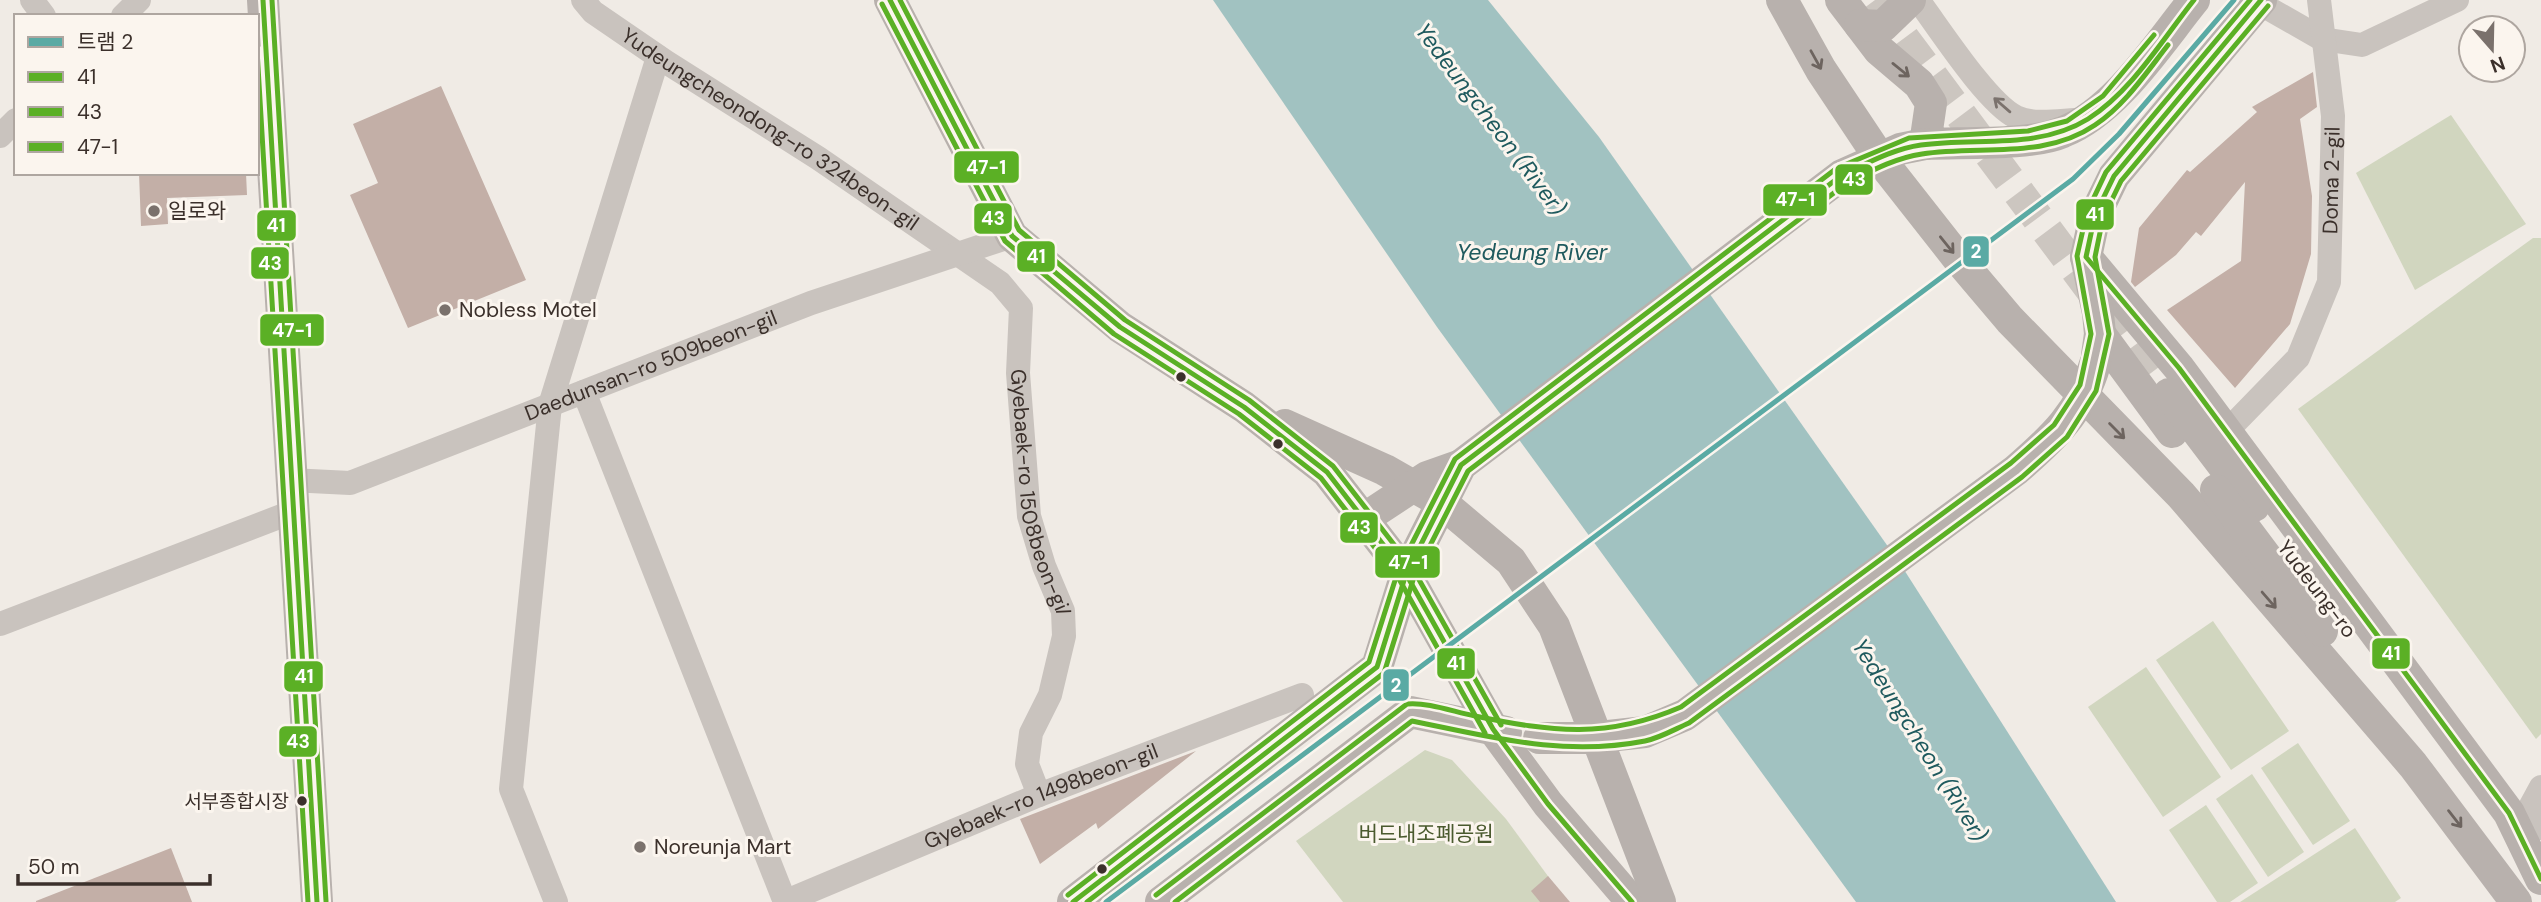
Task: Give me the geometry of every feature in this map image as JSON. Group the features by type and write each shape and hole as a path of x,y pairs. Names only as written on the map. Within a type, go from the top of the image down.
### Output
{"main road":[{"path":"263,0 317,902"},
{"path":"890,0 1012,236 1120,327 1244,407 1327,472 1406,574 1493,730 1548,804 1632,902"},
{"path":"1782,0 1821,69 1883,163 1960,261 2010,320 2181,495 2413,765"},
{"path":"1841,0 1879,50 1919,84 1931,103 1924,144"},
{"path":"1860,25 1883,26 1910,0"},
{"path":"1364,518 1427,477 1461,465 1842,175 1900,149 1924,144 2035,139 2062,133 2090,118 2118,92 2194,0"},
{"path":"1161,902 1410,712 1539,738 1590,738 1645,732 1685,715 2016,470 2061,431 2088,388 2098,349 2086,257 2095,215 2114,176 2260,2"},
{"path":"2086,257 2164,351 2226,432 2509,813 2541,881"},
{"path":"2098,349 2132,380 2330,643 2413,765 2516,902"},
{"path":"2132,380 2138,367 2153,353 2164,351"},
{"name":"Yudeung-ro","path":"2169,394 2541,881"},
{"path":"1244,407 1385,470 1441,502 1511,561 1554,626 1660,902"},
{"path":"1073,902 1377,667 1406,574 1461,465"}],"street":[{"path":"125,14 139,0"},
{"name":"Yudeungcheondong-ro 324beon-gil","path":"583,0 593,12 658,57 818,158 957,254"},
{"path":"1918,0 1998,104 2017,117 2043,122 2090,118"},
{"name":"Doma 2-gil","path":"2226,432 2298,358 2329,282 2333,116 2319,0"},
{"path":"2260,2 2322,39 2362,45 2456,1"},
{"path":"556,902 511,789 550,405 658,57"},
{"path":"0,135 14,122"},
{"name":"Daedunsan-ro 509beon-gil","path":"290,480 350,483 811,303 1012,236"},
{"name":"Gyebaek-ro 1508beon-gil","path":"957,254 1000,283 1021,308 1018,373 1029,516 1063,611 1065,636 1050,695 1031,733 1027,764 1039,795"},
{"path":"584,392 785,902"},
{"path":"0,624 292,512"},
{"name":"Gyebaek-ro 1498beon-gil","path":"785,902 1039,795 1302,695"},
{"path":"2541,787 2529,809 2541,828"}],"green space":[{"path":"2451,115 2526,224 2415,290 2356,173"},
{"path":"2533,238 2541,238 2541,734 2536,739 2298,409"},
{"path":"2213,621 2289,731 2231,770 2156,660"},
{"path":"2146,667 2221,777 2163,817 2088,707"},
{"path":"2298,743 2350,821 2313,845 2261,768"},
{"name":"버드내조폐공원","path":"1425,750 1452,760 1506,819 1567,902 1343,902 1296,841"},
{"path":"2252,774 2304,852 2268,877 2216,799"},
{"path":"2206,805 2258,883 2230,902 2217,902 2169,830"},
{"path":"2355,828 2401,898 2395,902 2240,902"}],"water":[{"name":"Yedeung River","path":"1213,0 1488,0 1599,137 1901,565 2116,902 1856,902 1437,327"}],"building":[{"path":"2313,72 2317,107 2300,119 2312,196 2311,254 2290,324 2235,388 2167,310 2241,261 2245,182 2201,236 2196,232 2176,255 2135,287 2131,282 2139,228 2187,170 2190,172 2257,112 2252,107"},
{"path":"441,86 526,280 408,328 350,195 378,183 353,124"},
{"name":"일로와","path":"139,175 246,175 247,195 167,198 168,224 141,226"},
{"path":"1196,751 1098,829 1096,823 1040,864 1020,819"},
{"path":"171,848 192,902 36,902 36,901"},
{"path":"1548,876 1570,902 1540,902 1531,891"}],"tunnel":[{"path":"1875,0 2169,394"}],"tram line":[{"name":"2","path":"1106,902 2073,179 2119,134 2234,0"}],"transit line":[{"name":"41","path":"263,0 317,902"},
{"name":"47-1","path":"272,0 326,901"},
{"name":"41","path":"890,0 1012,236 1120,327 1244,407 1327,472 1406,574 1493,729 1548,804 1632,902"},
{"name":"47-1","path":"900,0 1019,230 1125,320 1249,400 1333,466 1413,569 1501,725"},
{"name":"41","path":"1073,902 1377,667 1406,574 1461,465 1842,175 1911,147 2028,139 2069,129 2088,119 2132,80 2194,0"},
{"name":"47-1","path":"1156,895 1407,704 1432,706 1529,726 1579,730 1628,724 1681,707 2011,463 2054,425 2080,385 2091,334 2077,256 2087,212 2106,172 2250,0"},
{"name":"41","path":"2261,0 2114,176 2095,215 2086,257 2179,368 2509,813 2541,879"},
{"name":"43","path":"882,4 1005,241 1114,334 1239,414 1321,478 1399,579 1485,733"},
{"name":"43","path":"1175,902 1412,721 1499,739 1585,747 1645,741 1689,723 2022,477 2067,437 2096,391 2109,334 2095,257 2103,218 2121,181 2268,6"},
{"name":"47-1","path":"1068,895 1369,662 1398,571 1455,459 1837,168 1909,138 2028,131 2067,121 2103,96 2154,35"},
{"name":"43","path":"1087,902 1384,673 1414,577 1468,471 1847,183 1912,156 2033,147 2075,136 2095,125 2116,108 2168,45"},
{"name":"43","path":"259,83 308,902"}],"place":[{"name":"일로와","path":"154,211"},
{"name":"Nobless Motel","path":"445,310"},
{"name":"서부종합시장","path":"302,801"},
{"name":"Noreunja Mart","path":"640,847"}],"water label":[{"name":"Yedeungcheon (River)","path":"1491,119"},
{"name":"Yedeungcheon (River)","path":"1920,740"}]}
